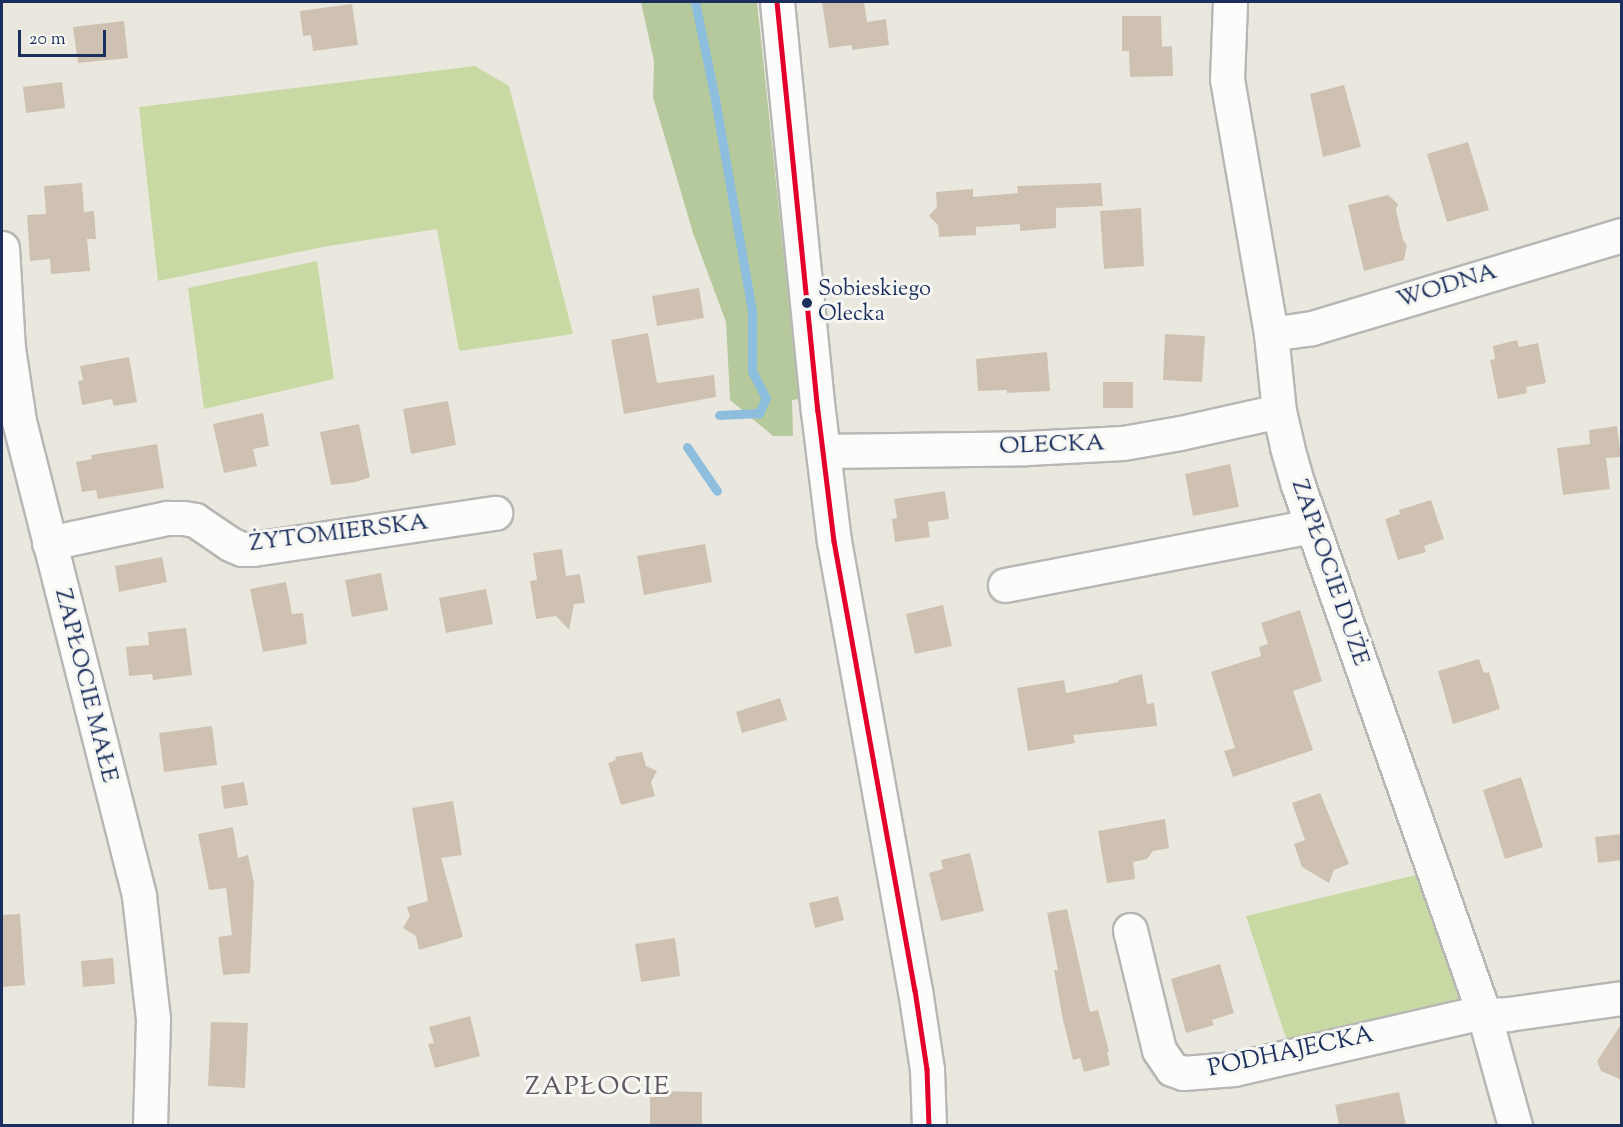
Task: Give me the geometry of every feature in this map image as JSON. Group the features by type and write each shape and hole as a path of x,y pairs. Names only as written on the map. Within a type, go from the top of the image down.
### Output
{"street":[{"path":"777,2 823,451 836,553 915,990 927,1069 929,1125"},
{"name":"ZAPŁOCIE DUŻE","path":"1230,2 1227,79 1271,334 1279,411 1298,485 1484,1014 1515,1125"},
{"name":"WODNA","path":"1271,334 1312,328 1622,235"},
{"name":"ZAPŁOCIE MAŁE","path":"2,248 10,421 49,543 139,896 153,1019 150,1125"},
{"name":"OLECKA","path":"823,451 1027,448 1123,443 1180,434 1279,411"},
{"name":"ŻYTOMIERSKA","path":"49,543 166,518 183,518 195,520 230,544 253,549 495,513"},
{"path":"1005,585 1312,526"},
{"name":"PODHAJECKA","path":"1130,930 1159,1050 1172,1069 1183,1073 1234,1069 1469,1015 1508,1014 1622,998"}],"green space":[{"path":"641,2 757,2 799,399 792,400 793,436 773,436 730,400 726,322 693,233 653,97 654,61"},
{"path":"475,66 509,86 573,334 459,351 437,229 323,247 158,281 139,107"},
{"path":"317,261 334,379 204,409 188,288"},
{"path":"1420,874 1464,997 1462,1004 1289,1047 1246,916"}],"building":[{"path":"822,2 864,2 867,22 886,19 889,45 852,50 852,45 829,48"},
{"path":"352,4 358,45 313,51 311,35 303,36 300,11"},
{"path":"1122,16 1161,16 1162,47 1172,46 1173,76 1130,77 1129,51 1122,51"},
{"path":"124,21 128,58 78,63 73,27"},
{"path":"62,82 65,108 26,113 23,87"},
{"path":"1344,85 1361,147 1323,157 1310,94"},
{"path":"1468,142 1489,210 1447,222 1427,154"},
{"path":"82,183 84,212 94,211 96,239 87,239 90,271 51,274 50,259 30,261 27,215 46,214 44,186"},
{"path":"1101,183 1103,206 1056,208 1056,228 1020,231 1020,224 976,227 976,235 939,237 938,225 929,216 937,207 936,192 973,189 973,197 1018,193 1017,186"},
{"path":"1388,195 1398,204 1396,210 1403,240 1407,245 1404,260 1364,271 1348,205"},
{"path":"1141,208 1144,266 1104,269 1100,211"},
{"path":"699,288 704,318 657,326 652,296"},
{"path":"648,333 657,383 714,375 716,397 624,414 611,340"},
{"path":"1165,334 1205,336 1202,382 1163,380"},
{"path":"1517,340 1519,347 1538,343 1546,383 1526,387 1527,393 1498,399 1490,360 1495,359 1493,346"},
{"path":"1047,352 1050,391 1007,393 1007,390 978,391 976,359"},
{"path":"129,357 137,402 114,406 112,399 82,405 78,381 83,380 80,366"},
{"path":"1103,382 1133,382 1133,408 1103,408"},
{"path":"448,401 456,445 411,454 403,409"},
{"path":"263,413 269,446 253,449 257,466 224,473 213,424"},
{"path":"359,424 370,477 356,482 331,485 320,432"},
{"path":"1617,426 1621,457 1606,458 1610,489 1563,495 1557,448 1590,444 1589,430"},
{"path":"157,444 164,488 98,499 96,490 82,492 76,462 92,459 91,455"},
{"path":"1230,464 1239,507 1193,516 1185,474"},
{"path":"945,491 949,519 928,522 930,537 895,542 892,519 897,518 894,499"},
{"path":"1431,500 1444,539 1424,546 1426,552 1398,560 1385,519 1400,514 1399,510"},
{"path":"705,544 712,582 644,595 637,556"},
{"path":"562,549 566,576 580,574 585,603 574,604 569,630 556,616 536,619 530,581 537,580 533,553"},
{"path":"162,557 167,582 119,592 115,566"},
{"path":"381,573 388,610 352,617 345,580"},
{"path":"286,582 292,614 303,613 307,644 263,652 250,589"},
{"path":"486,589 493,624 446,633 439,598"},
{"path":"943,605 952,646 915,654 906,614"},
{"path":"1300,610 1322,681 1293,691 1313,750 1233,777 1224,751 1235,748 1211,672 1261,656 1259,647 1268,644 1261,623"},
{"path":"186,628 192,675 153,680 152,674 129,676 126,647 149,645 148,632"},
{"path":"1479,659 1484,673 1489,672 1500,709 1453,724 1438,671"},
{"path":"1142,674 1147,704 1154,703 1157,726 1073,735 1075,743 1028,751 1017,688 1064,680 1066,693 1119,682 1118,680"},
{"path":"780,698 787,720 742,733 736,712"},
{"path":"212,726 217,765 164,772 159,733"},
{"path":"642,752 646,766 657,771 651,782 655,796 621,805 608,763 616,760 615,757"},
{"path":"1521,777 1543,847 1505,859 1483,790"},
{"path":"244,782 248,805 224,809 221,786"},
{"path":"1320,793 1349,864 1334,870 1329,883 1302,867 1294,844 1305,840 1292,803"},
{"path":"453,801 462,855 441,858 463,937 419,950 416,936 403,928 410,916 407,907 428,901 412,808"},
{"path":"1165,819 1169,848 1153,851 1147,859 1133,862 1135,879 1107,883 1098,831"},
{"path":"233,827 238,858 248,855 254,883 250,973 223,975 218,937 232,935 226,888 209,890 198,834"},
{"path":"1622,834 1622,860 1598,863 1595,837"},
{"path":"970,853 984,911 941,921 929,873 943,869 941,860"},
{"path":"838,896 844,920 815,928 809,903"},
{"path":"1067,909 1090,1012 1098,1010 1109,1051 1107,1052 1110,1065 1084,1072 1080,1058 1073,1060 1063,1020 1054,970 1058,970 1047,913"},
{"path":"20,914 25,985 2,987 2,915"},
{"path":"675,938 680,976 641,982 635,944"},
{"path":"113,958 115,984 83,987 81,961"},
{"path":"1220,964 1234,1013 1212,1020 1214,1025 1186,1033 1171,979"},
{"path":"470,1016 480,1056 435,1068 428,1044 434,1043 429,1027"},
{"path":"211,1022 248,1023 245,1088 208,1086"},
{"path":"1622,1023 1622,1080 1601,1071 1597,1061"},
{"path":"650,1091 702,1092 702,1125 650,1125"},
{"path":"1399,1092 1406,1125 1339,1125 1335,1105"}],"waterway":[{"path":"695,2 715,99 752,312 752,371 766,398 759,413 719,415"},
{"path":"687,447 717,491"}],"transit line":[{"path":"777,2 818,411 834,541 915,990 927,1069 929,1126"}],"place":[{"name":"Sobieskiego Olecka","path":"807,303"}],"district":[{"name":"ZAPŁOCIE","path":"598,1088"}]}
